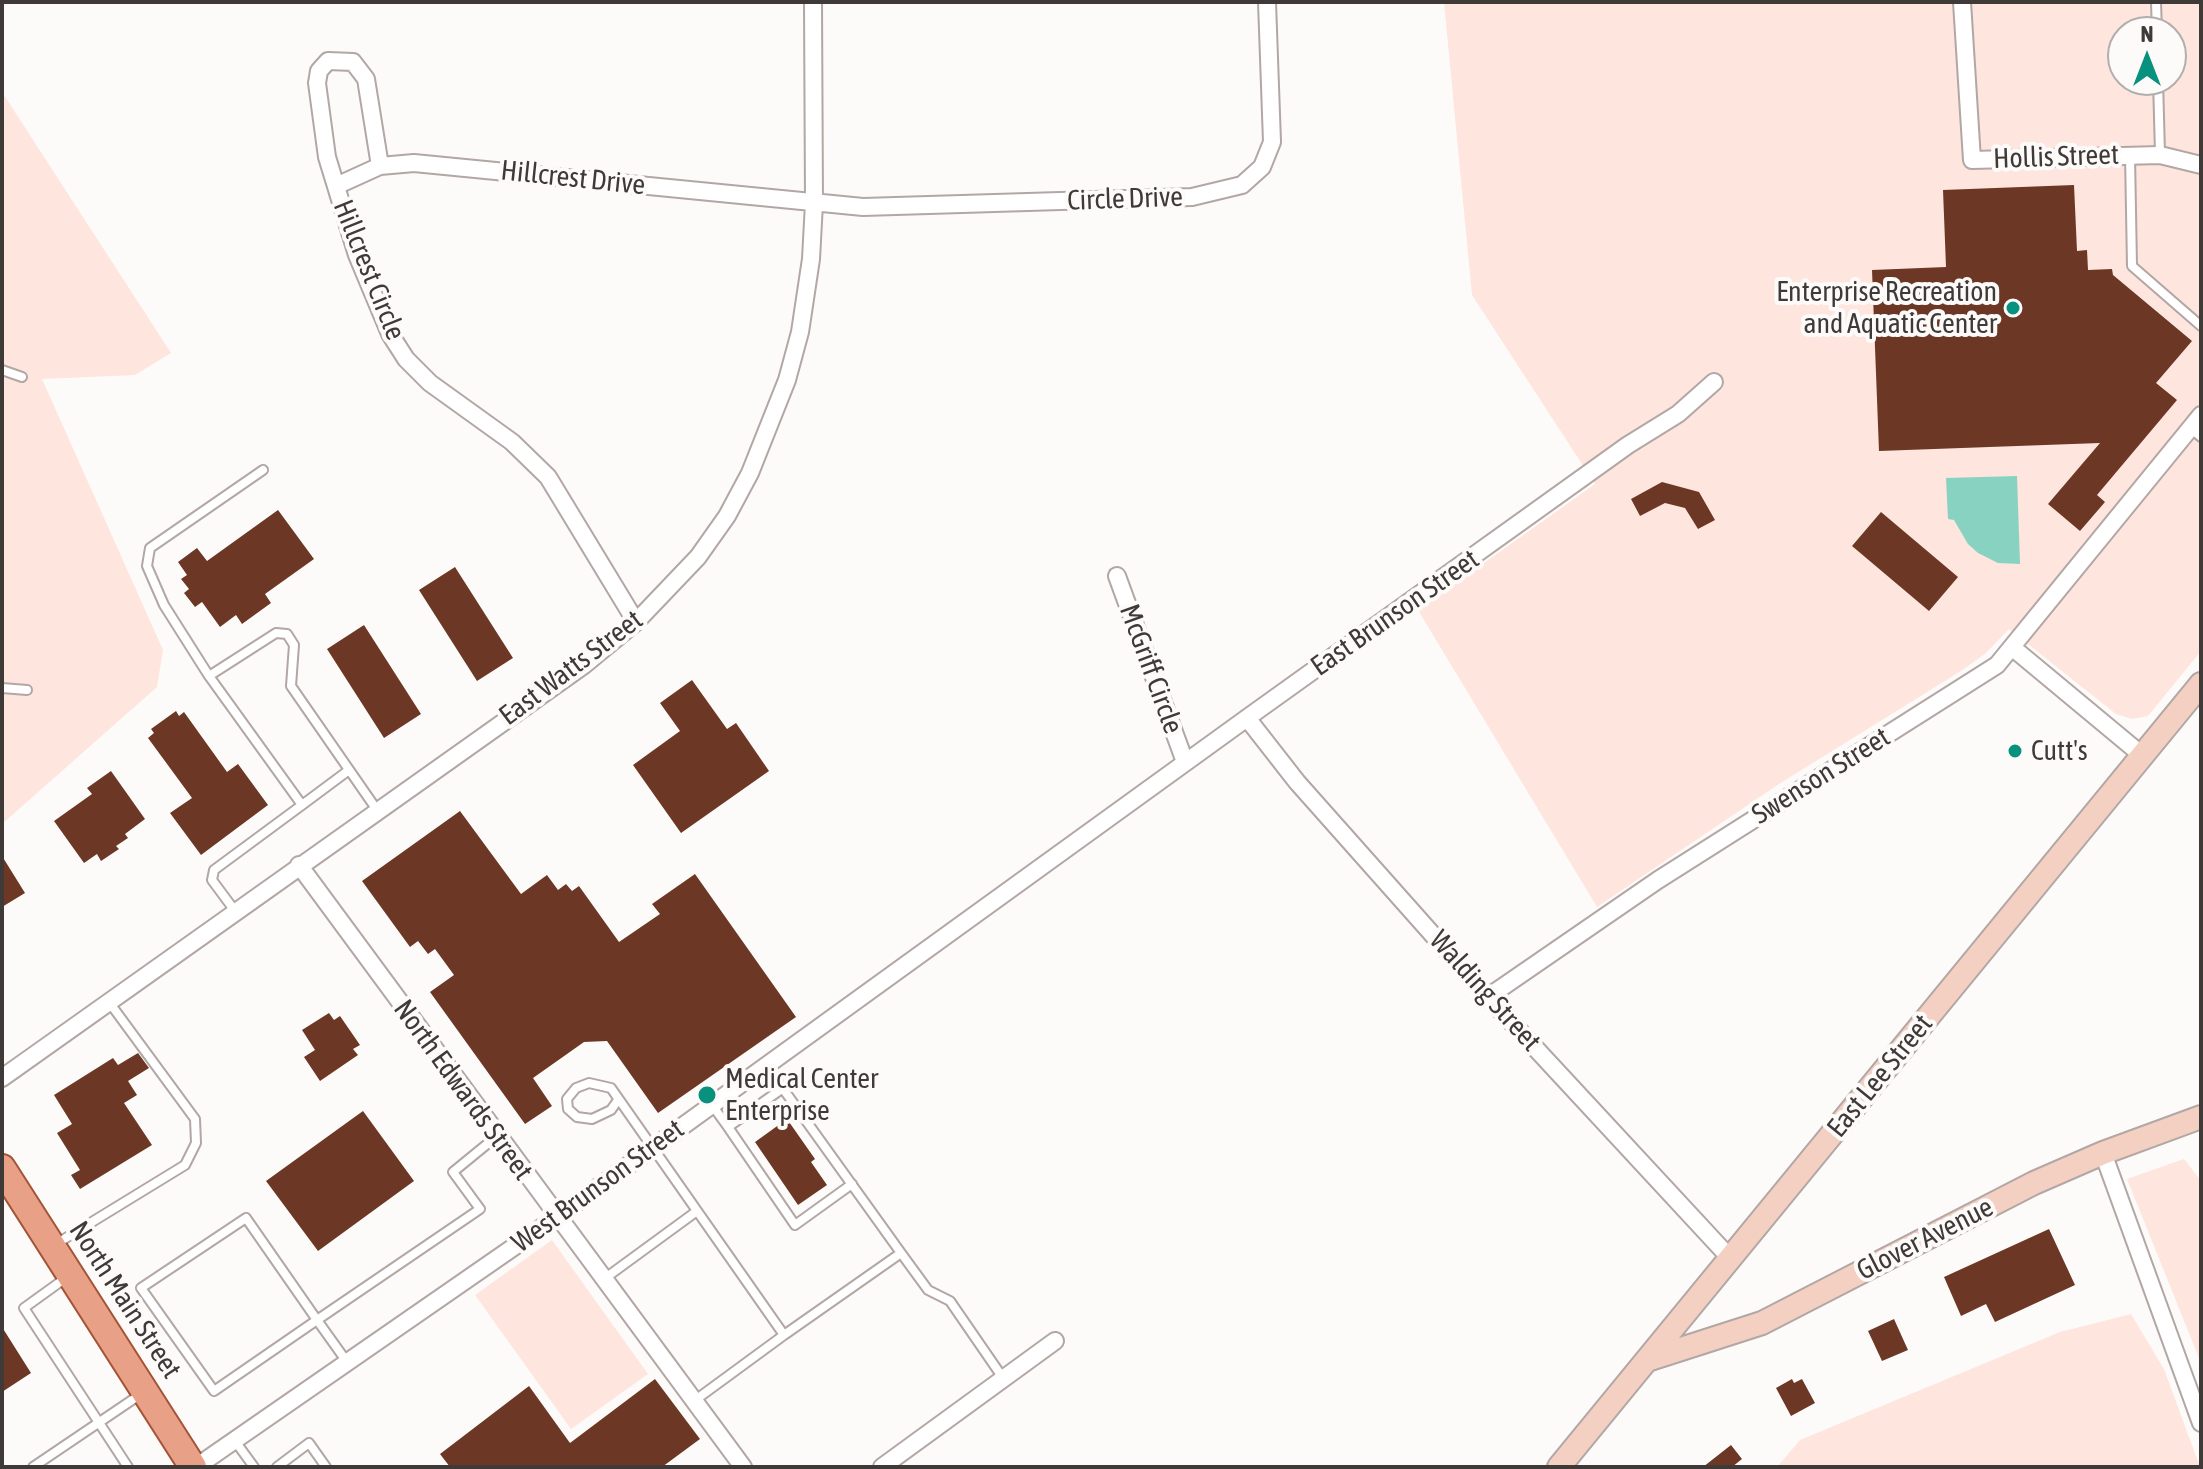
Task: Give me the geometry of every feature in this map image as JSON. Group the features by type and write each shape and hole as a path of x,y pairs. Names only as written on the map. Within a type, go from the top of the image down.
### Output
{"main road":[{"name":"East Lee Street","path":"1559,1467 2201,684"},
{"name":"Glover Avenue","path":"1649,1359 1762,1323 1936,1231 2103,1153 2201,1117"},
{"name":"North Main Street","path":"2,1168 194,1467"}],"street":[{"name":"East Watts Street","path":"2,1078 584,665 636,622 698,557 727,516 760,450 787,380 800,332 811,259 814,203 813,2"},
{"name":"Circle Drive","path":"814,203 863,207 1192,197 1242,185 1262,167 1272,142 1267,2"},
{"name":"Hollis Street","path":"1962,2 1972,160 2160,155 2201,165"},
{"name":"Hillcrest Circle","path":"380,166 366,79 353,62 328,61 319,71 317,83 327,157 373,294 406,359 430,383 512,442 548,477 636,622"},
{"name":"Hillcrest Drive","path":"336,186 380,166 453,165 814,203"},
{"name":"East Brunson Street","path":"1074,842 1628,445 1678,414 1714,382"},
{"name":"Swenson Street","path":"1488,997 1658,880 1997,665 2197,427"},
{"name":"McGriff Circle","path":"1117,576 1185,762"},
{"path":"2013,648 2143,756"},
{"name":"Walding Street","path":"1247,718 1297,782 1488,997 1730,1258"},
{"name":"West Brunson Street","path":"194,1467 557,1217 1074,842"},
{"name":"North Edwards Street","path":"299,865 743,1467"},
{"path":"2103,1153 2201,1423"},
{"path":"882,1467 1055,1341"}],"lane":[{"path":"2158,96 2160,155"},
{"path":"2130,155 2132,266 2201,326"},
{"path":"2,370 22,377"},
{"path":"263,470 150,548 147,566 164,605 209,676 302,805"},
{"path":"209,676 276,633 287,634 294,645 291,686 377,810"},
{"path":"2,688 27,690"},
{"path":"235,911 212,880 214,870 349,770"},
{"path":"52,1246 185,1165 196,1143 195,1119 109,1002"},
{"path":"766,1065 928,1290 950,1301 1004,1378"},
{"path":"618,1100 611,1110 592,1119 577,1117 568,1109 567,1099 576,1088 589,1083 611,1088 784,1335"},
{"path":"728,1127 783,1088"},
{"path":"712,1105 795,1225 852,1184"},
{"path":"347,1362 317,1320 246,1218 141,1288 214,1391 317,1320 480,1209 453,1172 497,1136"},
{"path":"604,1279 697,1211"},
{"path":"694,1401 901,1253"},
{"path":"70,1275 24,1308 128,1467"},
{"path":"33,1467 145,1391"},
{"path":"235,1440 254,1467"},
{"path":"277,1467 309,1443 326,1467"}],"shaded area":[{"path":"1444,2 2201,2 2201,651 2148,716 2132,719 2116,714 2009,629 1986,653 1961,671 1779,784 1597,907 1418,610 1595,484 1472,295"},
{"path":"2,92 171,353 135,375 42,379 163,650 157,687 2,824"},
{"path":"2017,476 2020,564 1998,563 1978,553 1968,544 1954,520 1948,519 1946,478"},
{"path":"2184,1159 2201,1181 2201,1363 2127,1179"},
{"path":"552,1240 648,1374 571,1429 475,1295"},
{"path":"2131,1314 2164,1369 2200,1467 1777,1467 1800,1440 2060,1332"}],"building":[{"name":"Enterprise Recreation and Aquatic Center","path":"2074,185 2077,251 2087,250 2088,270 2112,269 2113,275 2192,341 2156,383 2177,400 2097,495 2105,502 2080,531 2048,504 2100,443 1879,451 1872,270 1946,267 1943,190"},
{"path":"1662,482 1699,492 1715,520 1698,529 1685,508 1665,503 1640,516 1631,499"},
{"path":"278,510 314,559 265,594 271,603 242,624 236,615 220,627 202,602 195,607 184,593 189,589 181,579 187,575 178,562 197,548 207,561"},
{"path":"1881,512 1958,577 1929,611 1852,546"},
{"path":"455,567 513,658 477,681 419,590"},
{"path":"364,625 421,714 384,738 327,649"},
{"path":"692,680 727,729 736,723 769,771 681,833 633,765 680,731 660,703"},
{"path":"176,711 179,716 184,712 227,772 238,764 268,805 201,855 170,813 192,798 148,738 154,733 151,729"},
{"path":"111,771 145,819 125,834 128,838 116,846 119,849 101,861 97,854 84,863 54,821 92,794 87,788"},
{"path":"460,811 521,894 547,875 558,890 566,884 572,891 579,886 619,942 660,914 652,904 695,874 796,1017 658,1113 607,1041 584,1042 533,1078 552,1106 525,1124 430,992 454,975 435,949 428,954 418,941 410,947 362,881"},
{"path":"2,856 25,893 2,907"},
{"path":"329,1013 334,1020 340,1016 360,1045 353,1049 358,1055 320,1081 304,1057 315,1050 302,1030"},
{"path":"138,1053 149,1068 128,1081 137,1095 124,1103 152,1145 80,1189 71,1175 80,1170 57,1133 72,1124 54,1095 113,1058 118,1065"},
{"path":"363,1111 414,1181 318,1251 266,1181"},
{"path":"787,1119 815,1159 811,1162 827,1185 798,1205 755,1142"},
{"path":"2049,1229 2075,1285 1995,1322 1986,1304 1961,1316 1944,1277"},
{"path":"1894,1319 1908,1350 1882,1361 1868,1331"},
{"path":"2,1327 31,1373 2,1392"},
{"path":"655,1379 700,1439 662,1467 450,1467 440,1454 529,1386 570,1443"},
{"path":"1792,1379 1794,1383 1802,1379 1815,1403 1791,1416 1776,1388"},
{"path":"1731,1445 1742,1459 1732,1467 1703,1467"}],"place":[{"name":"Enterprise Recreation and Aquatic Center","path":"2013,308"},
{"name":"Cutt's","path":"2015,751"},
{"name":"Medical Center Enterprise","path":"707,1095"}]}
